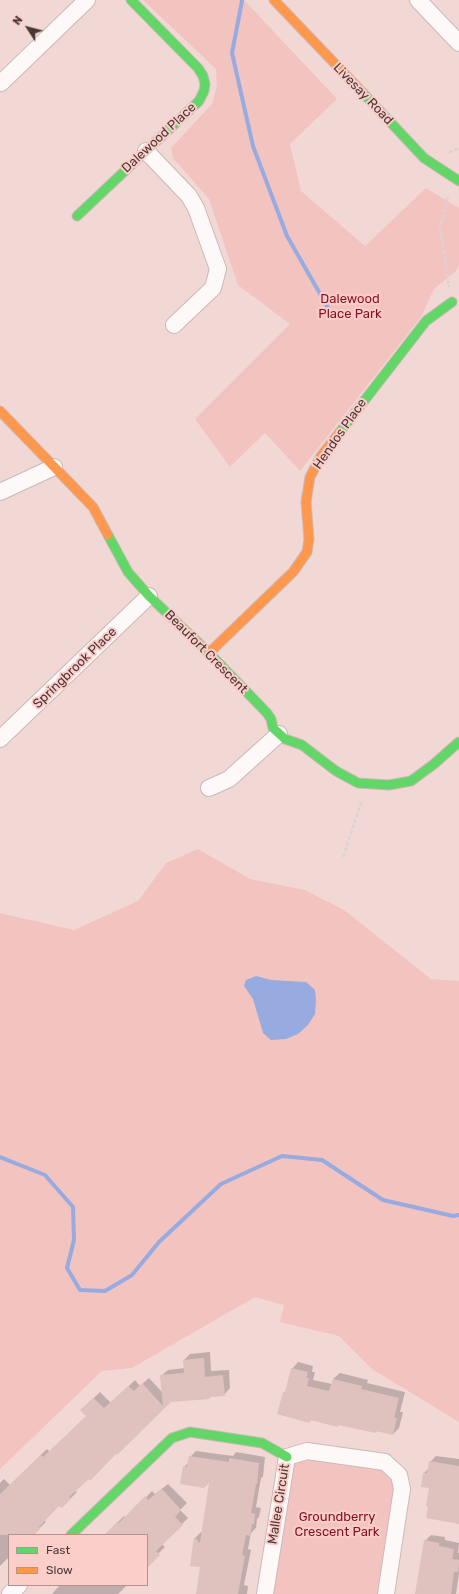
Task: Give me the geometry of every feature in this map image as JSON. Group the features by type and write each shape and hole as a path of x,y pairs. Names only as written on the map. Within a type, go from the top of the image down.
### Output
{"street":[{"path":"1,83 87,0"},
{"name":"Dalewood Place","path":"77,216 199,101 204,91 205,84 203,76 198,68 131,0"},
{"name":"Livesay Road","path":"274,0 424,158 459,181"},
{"path":"418,0 459,43"},
{"path":"146,151 189,196 196,208 218,270 213,288 174,325"},
{"name":"Hendos Place","path":"209,653 293,572 307,552 310,539 306,502 310,477 321,456 426,321 452,302"},
{"name":"Beaufort Crescent","path":"0,411 93,507 128,572 149,596 209,653 267,713 271,719 273,728 279,734"},
{"path":"0,492 54,467"},
{"name":"Springbrook Place","path":"0,739 149,596"},
{"path":"209,788 229,779 279,734 302,745 336,771 353,780 376,785 388,785 411,781 434,764 459,742"},
{"name":"Mallee Circuit","path":"72,1534 172,1438 190,1432 262,1443 287,1457 265,1594"},
{"path":"287,1457 307,1450 385,1462 398,1475 402,1490 386,1594"},
{"path":"10,1594 18,1586"}],"path":[{"path":"445,154 452,153 459,148"},
{"path":"448,197 440,227 452,302"},
{"path":"343,856 364,796"}],"green space":[{"name":"Dalewood Place Park","path":"143,0 244,0 337,99 290,144 301,191 365,246 426,188 459,208 459,264 456,271 434,289 421,317 300,471 265,433 230,467 195,419 290,324 238,285 209,199 173,158 171,148 212,104 217,86 216,69"},
{"path":"198,849 250,879 305,890 344,910 431,979 459,981 459,1422 372,1369 339,1336 280,1322 284,1305 255,1297 132,1368 102,1371 0,1469 0,913 74,930 138,901 166,863"},
{"name":"Groundberry Crescent Park","path":"306,1457 383,1470 393,1479 395,1485 380,1594 271,1594 292,1468 296,1462"}],"water":[{"path":"256,976 271,980 306,982 315,990 315,1014 308,1025 298,1034 286,1039 271,1040 263,1033 253,999 244,986 246,980"}],"building":[{"path":"204,1358 205,1377 223,1375 225,1396 210,1397 210,1399 171,1402 90,1481 89,1479 69,1497 71,1499 62,1508 59,1506 39,1527 40,1529 35,1534 0,1535 0,1494 41,1455 43,1457 86,1416 80,1410 93,1398 104,1408 128,1386 134,1391 142,1383 163,1406 160,1375 184,1373 183,1360"},
{"path":"291,1368 308,1372 306,1378 309,1378 307,1386 329,1391 333,1379 362,1386 361,1389 399,1398 394,1418 397,1418 393,1435 338,1425 338,1427 310,1420 309,1423 277,1414 283,1392 285,1393"},
{"path":"189,1456 229,1462 229,1458 259,1463 257,1484 251,1513 255,1514 254,1524 252,1524 250,1536 246,1535 242,1555 245,1556 238,1594 196,1594 200,1567 190,1566 194,1537 200,1543 209,1483 204,1488 180,1484 183,1466 187,1467"},
{"path":"429,1461 459,1466 459,1524 426,1518 429,1488 421,1487 423,1473 427,1473"},
{"path":"162,1489 181,1510 175,1517 183,1525 156,1551 160,1555 148,1567 148,1534 105,1534 117,1522 119,1523 145,1496 148,1500"},
{"path":"424,1540 439,1543 439,1546 454,1549 452,1559 459,1560 459,1564 458,1572 454,1572 451,1594 415,1594"}],"waterway":[{"path":"242,1 232,53 253,146 287,236 331,313"},
{"path":"0,1157 45,1175 73,1207 74,1240 67,1268 80,1290 105,1291 132,1275 159,1242 221,1184 282,1156 322,1160 383,1200 453,1216 459,1215"}],"traffic: fast":[{"path":"77,216 199,101 204,91 205,84 203,76 198,68 131,0"},
{"path":"362,92 424,158 459,181"},
{"path":"340,432 426,321 452,302"},
{"path":"108,535 128,572 149,596 209,653 267,713 271,719 273,728 285,739 302,745 336,771 358,783 389,785 411,781 434,764 459,742"},
{"path":"72,1534 172,1438 190,1432 262,1443 287,1457"}],"traffic: slow":[{"path":"274,0 362,92"},
{"path":"0,411 93,507 108,535"},
{"path":"209,653 293,572 307,552 309,539 306,502 310,477 321,456 340,432"}]}
